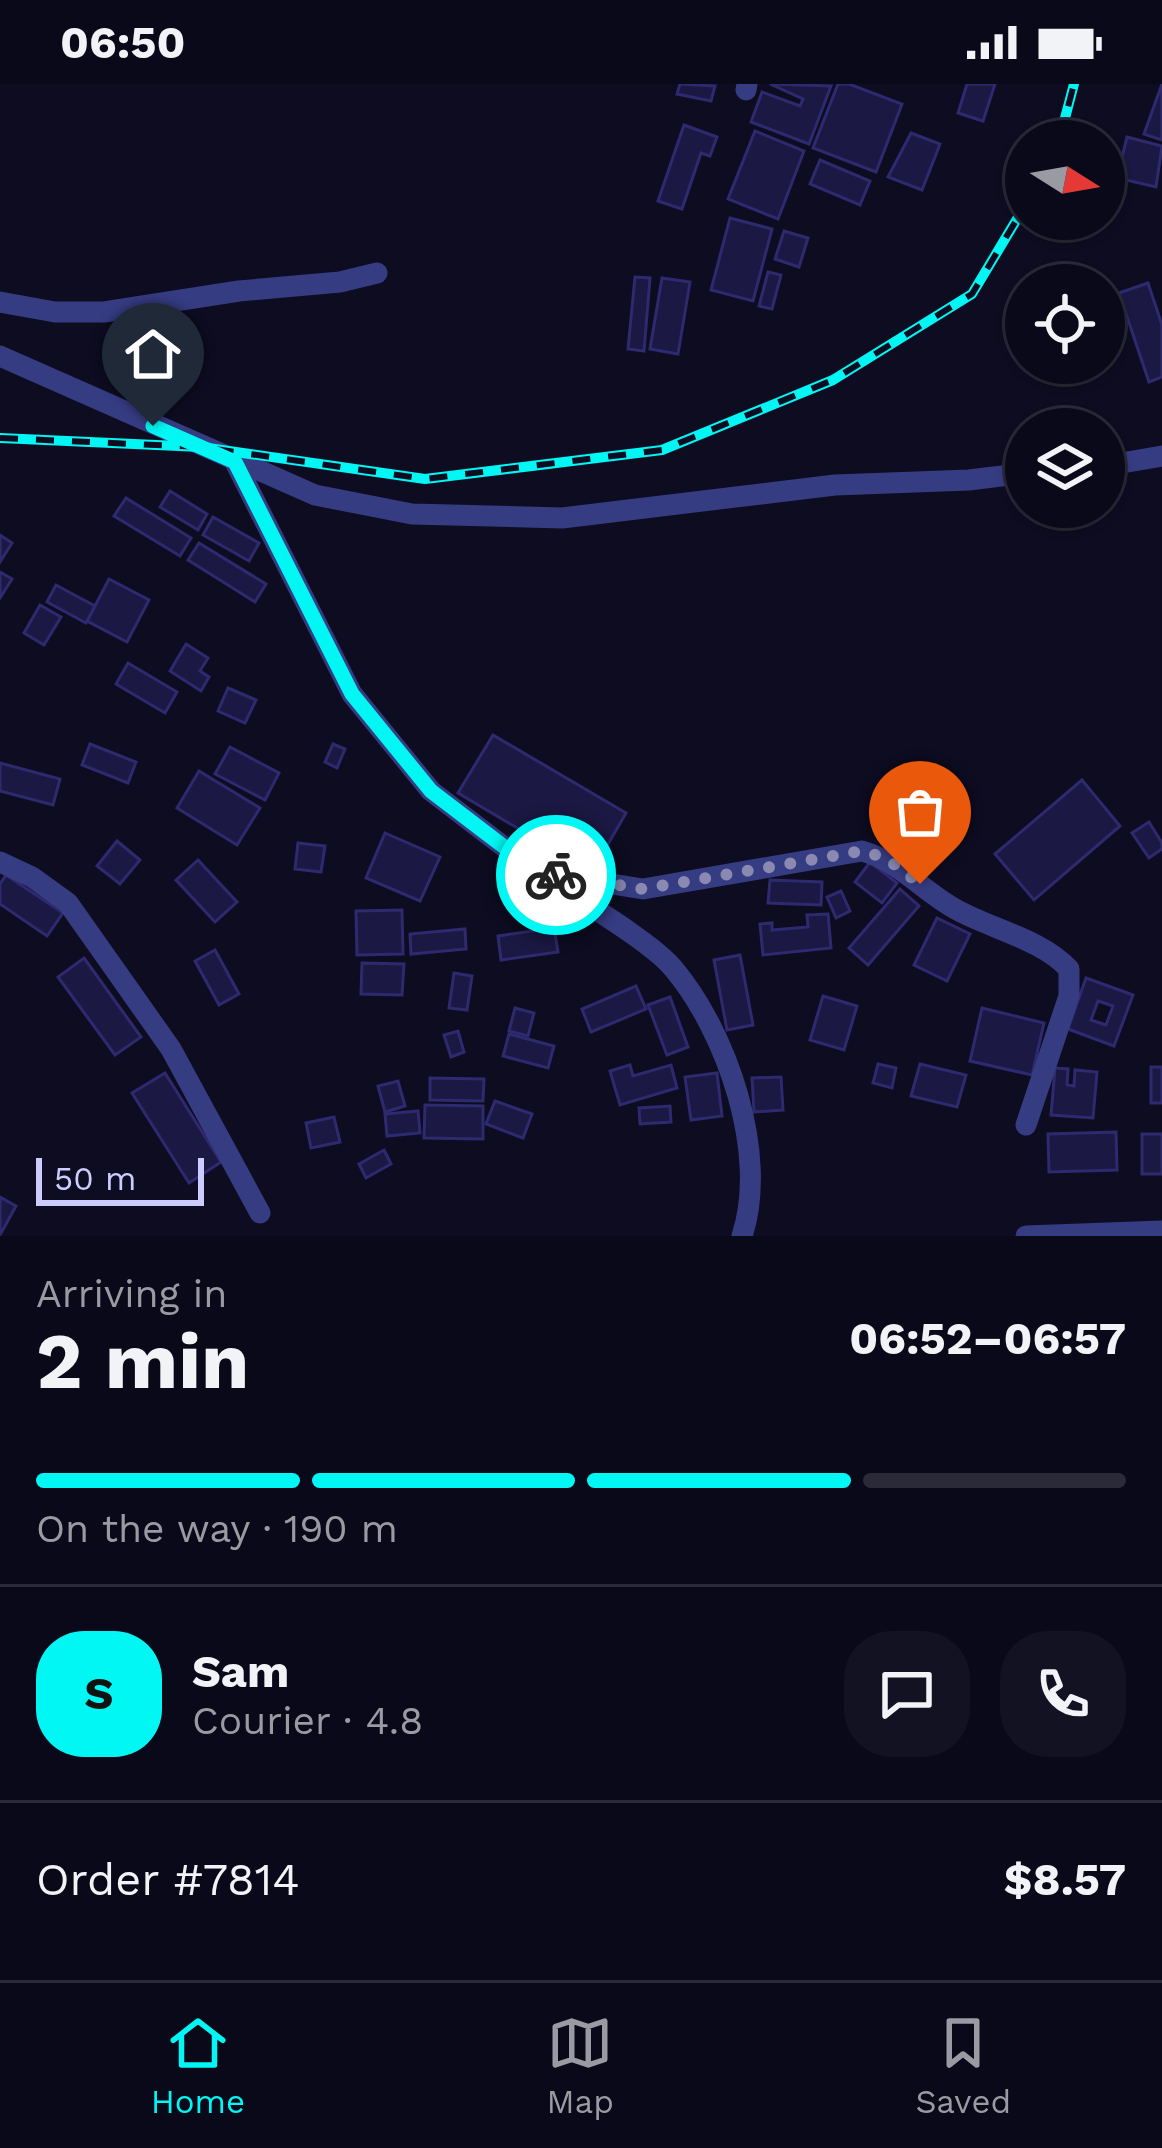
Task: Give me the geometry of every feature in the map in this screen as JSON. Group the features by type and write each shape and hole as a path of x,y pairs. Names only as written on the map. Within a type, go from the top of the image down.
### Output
{"street":[{"path":"0,302 55,311 104,312 239,291 340,282 376,273"},
{"path":"0,356 315,495 452,518 615,514 835,485 1005,476"},
{"path":"1125,462 1162,456"},
{"path":"235,462 352,694 431,791 672,966 717,1038 741,1102 749,1172 742,1236"},
{"path":"537,872 643,889 862,851 886,858 955,910 1056,956 1069,969 1069,996 1027,1125"},
{"path":"0,862 32,877 68,903 171,1048 260,1214"},
{"path":"1026,1236 1162,1231"}],"building":[{"path":"680,84 715,86 711,101 677,94"},
{"path":"770,84 831,86 809,144 751,122 762,92 800,106 803,99"},
{"path":"838,84 902,104 876,172 813,148"},
{"path":"967,84 995,84 983,121 958,113"},
{"path":"1162,84 1162,140 1144,134"},
{"path":"684,125 717,137 710,156 701,153 682,209 658,201"},
{"path":"755,131 804,151 778,219 728,199"},
{"path":"911,133 940,144 922,190 888,177"},
{"path":"1127,137 1162,146 1156,187 1125,180"},
{"path":"820,160 870,181 860,205 810,184"},
{"path":"730,218 772,229 753,301 711,290"},
{"path":"784,231 808,238 799,267 775,259"},
{"path":"768,272 781,275 772,309 759,306"},
{"path":"635,277 650,278 644,351 628,349"},
{"path":"662,278 690,282 678,354 650,349"},
{"path":"1148,283 1162,325 1162,377 1149,382 1125,311 1125,291"},
{"path":"170,491 207,514 198,530 160,507"},
{"path":"126,498 191,538 180,556 114,516"},
{"path":"213,517 259,543 249,561 203,535"},
{"path":"0,535 12,543 0,562"},
{"path":"199,543 266,584 255,602 188,560"},
{"path":"0,572 12,579 0,598"},
{"path":"109,579 149,600 127,642 87,621"},
{"path":"56,585 95,606 86,623 47,602"},
{"path":"40,605 61,617 44,645 24,633"},
{"path":"186,644 208,658 200,671 209,677 201,691 170,671"},
{"path":"128,663 177,692 165,713 116,684"},
{"path":"228,688 256,700 245,723 218,711"},
{"path":"493,735 626,813 592,872 458,793"},
{"path":"90,744 136,762 128,783 82,765"},
{"path":"333,744 345,749 337,768 325,762"},
{"path":"230,747 279,773 265,800 215,774"},
{"path":"0,763 60,779 53,805 0,791"},
{"path":"199,771 260,808 237,845 177,808"},
{"path":"1082,780 1120,826 1034,900 995,854"},
{"path":"1149,822 1162,849 1149,858 1132,833"},
{"path":"385,833 440,857 420,901 366,878"},
{"path":"117,841 140,860 120,884 97,866"},
{"path":"298,843 325,846 321,872 295,869"},
{"path":"198,860 237,902 215,922 176,880"},
{"path":"870,862 897,883 882,903 855,882"},
{"path":"6,875 63,913 47,936 0,904 0,884"},
{"path":"770,880 822,882 821,905 768,903"},
{"path":"900,889 919,906 868,965 849,948"},
{"path":"841,891 850,911 836,918 827,897"},
{"path":"402,910 403,954 357,955 356,911"},
{"path":"828,914 831,948 763,955 760,924 772,923 772,930 808,927 807,915"},
{"path":"937,918 970,934 947,981 914,965"},
{"path":"554,928 558,952 501,960 498,936"},
{"path":"465,929 466,949 411,954 410,934"},
{"path":"215,950 239,994 219,1005 195,961"},
{"path":"740,955 753,1025 727,1030 714,960"},
{"path":"84,958 141,1037 115,1055 58,977"},
{"path":"362,963 404,964 402,995 361,994"},
{"path":"454,973 472,976 467,1010 449,1008"},
{"path":"1086,978 1133,995 1114,1046 1068,1029","holes":["1098,1001 1113,1006 1106,1025 1091,1020"]},
{"path":"636,986 646,1009 591,1032 582,1009"},
{"path":"823,996 857,1006 844,1050 810,1040"},
{"path":"670,997 688,1047 667,1055 648,1005"},
{"path":"515,1008 534,1013 528,1036 509,1031"},
{"path":"982,1008 1044,1023 1032,1075 970,1061"},
{"path":"458,1031 464,1052 451,1057 444,1035"},
{"path":"509,1034 554,1046 548,1068 503,1056"},
{"path":"878,1064 896,1068 892,1088 873,1083"},
{"path":"920,1064 966,1075 957,1107 911,1096"},
{"path":"630,1065 633,1076 671,1065 677,1088 620,1105 610,1071"},
{"path":"1151,1067 1162,1067 1162,1103 1151,1103"},
{"path":"1055,1068 1068,1069 1067,1085 1074,1086 1075,1070 1097,1072 1093,1118 1051,1115"},
{"path":"165,1073 221,1162 189,1183 132,1093"},
{"path":"717,1073 722,1116 691,1120 685,1077"},
{"path":"781,1077 783,1110 754,1112 752,1078"},
{"path":"430,1078 484,1079 483,1101 430,1100"},
{"path":"398,1081 405,1106 385,1112 378,1086"},
{"path":"495,1101 532,1114 523,1138 486,1124"},
{"path":"425,1105 483,1106 483,1139 424,1138"},
{"path":"670,1106 671,1122 640,1124 639,1108"},
{"path":"418,1111 420,1133 387,1136 385,1114"},
{"path":"334,1117 340,1142 311,1148 306,1123"},
{"path":"1116,1132 1117,1170 1049,1172 1048,1134"},
{"path":"1142,1134 1162,1134 1162,1174 1142,1174"},
{"path":"384,1150 391,1164 366,1178 359,1164"},
{"path":"0,1197 16,1206 0,1235"}],"railway":[{"path":"1065,120 1074,84"},
{"path":"0,438 201,447 425,479 662,450 833,380 972,294 1005,239"}],"way so far":[{"path":"556,875 643,889 862,851 886,858 920,884"}],"route":[{"path":"153,426 235,462 352,694 431,791 537,872 556,875"}]}
